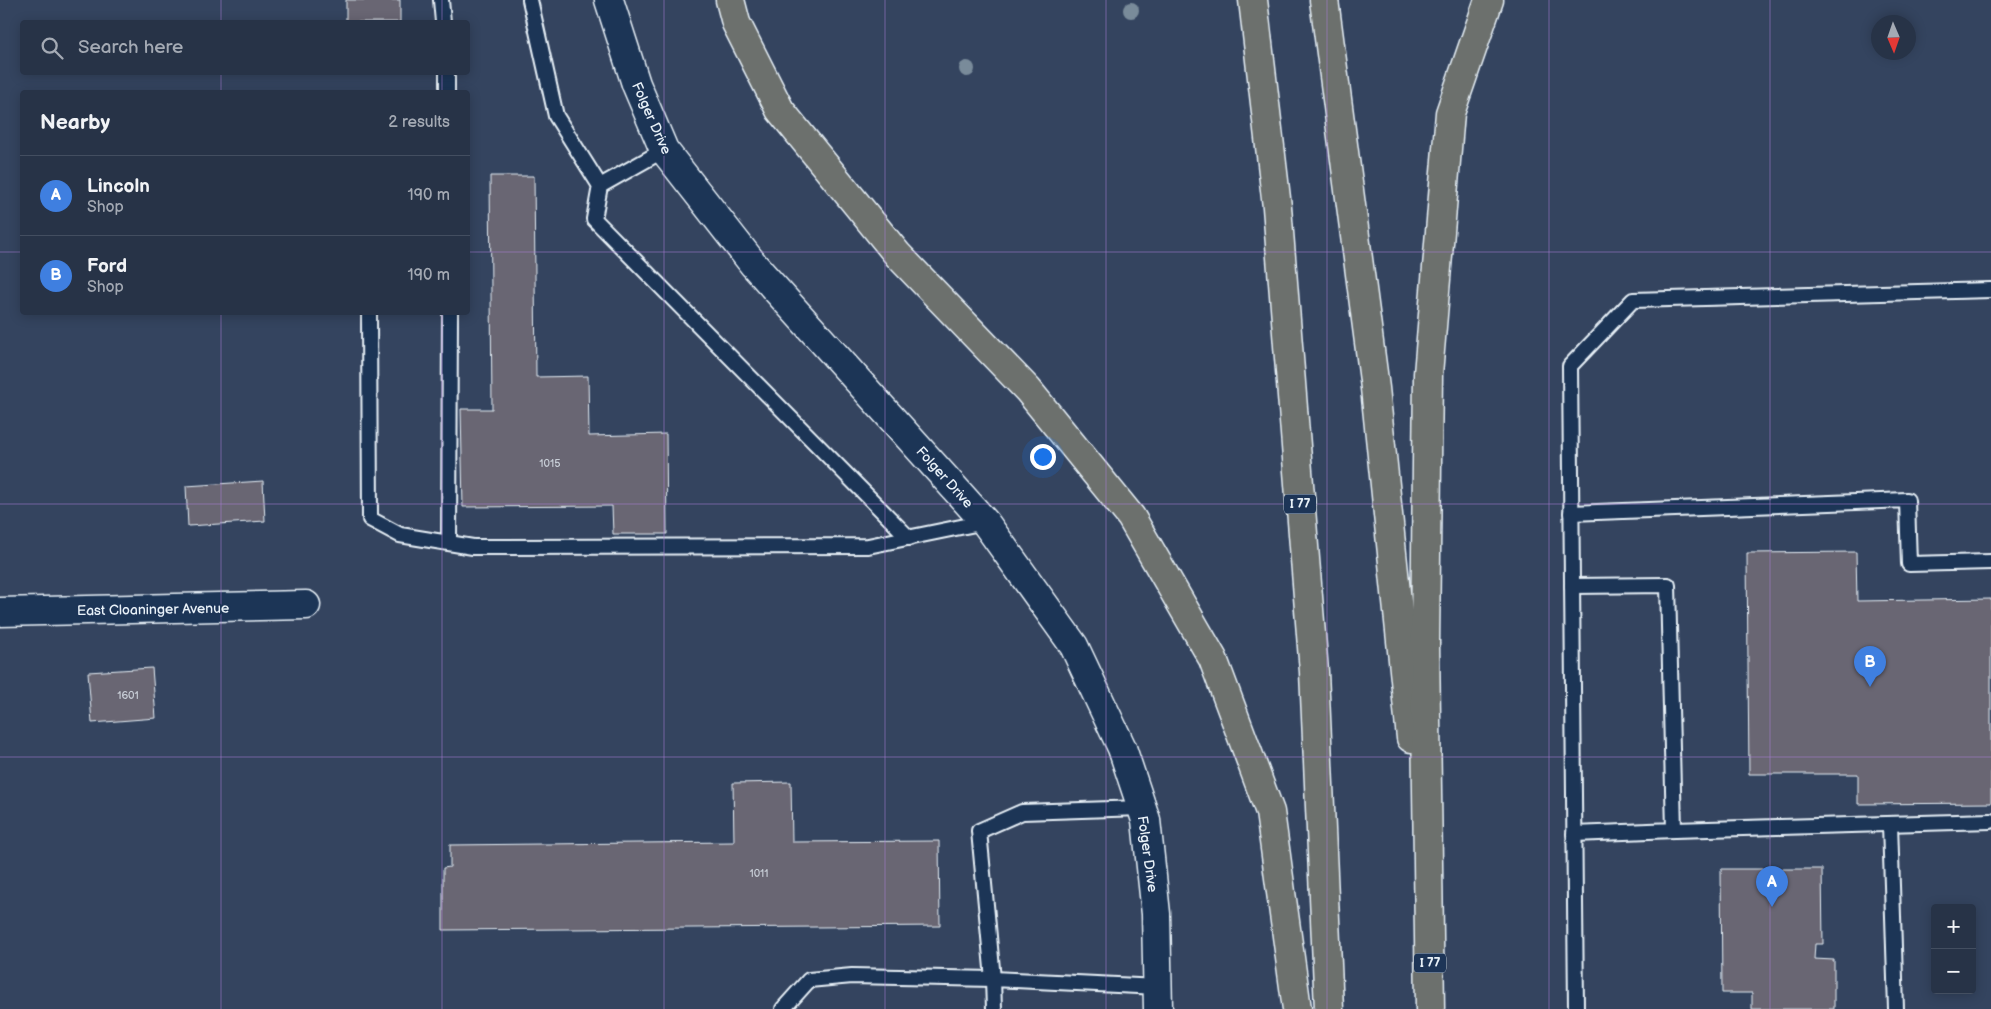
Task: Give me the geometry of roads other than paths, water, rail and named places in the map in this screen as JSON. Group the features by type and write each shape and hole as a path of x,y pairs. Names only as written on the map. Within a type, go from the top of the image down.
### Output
{"highway":[{"path":"730,0 736,23 780,110 898,255 1028,390 1131,517 1212,659 1270,812 1297,1009"},
{"name":"I 77","path":"1253,0 1277,207 1314,672 1329,1009"},
{"name":"I 77","path":"1324,0 1374,388 1429,918 1430,1009"},
{"path":"1429,918 1425,644 1428,374 1450,113 1489,0"}],"street":[{"name":"Folger Drive","path":"610,0 636,84 664,150 754,265 985,522 1074,646 1122,748 1146,820 1156,914 1158,998"},
{"name":"East Cloaninger Avenue","path":"0,612 306,605"}],"lane":[{"path":"441,0 443,20"},
{"path":"530,0 556,116 600,186 594,219 909,538"},
{"path":"447,75 447,90"},
{"path":"600,186 664,150"},
{"path":"1576,1009 1570,366 1633,300 1991,290"},
{"path":"369,315 370,519 400,535 473,547 868,546 985,522"},
{"path":"449,543 450,315"},
{"path":"1571,512 1907,500 1909,564 1991,562"},
{"path":"1572,586 1668,584 1674,830"},
{"path":"994,1009 979,831 1022,812 1142,808"},
{"path":"1574,834 1991,821"},
{"path":"1890,824 1896,1009"},
{"path":"783,1009 809,980 852,976 992,979 1158,998"}],"place":[{"name":"Ford","path":"1870,687"},
{"name":"Lincoln","path":"1772,907"}]}
